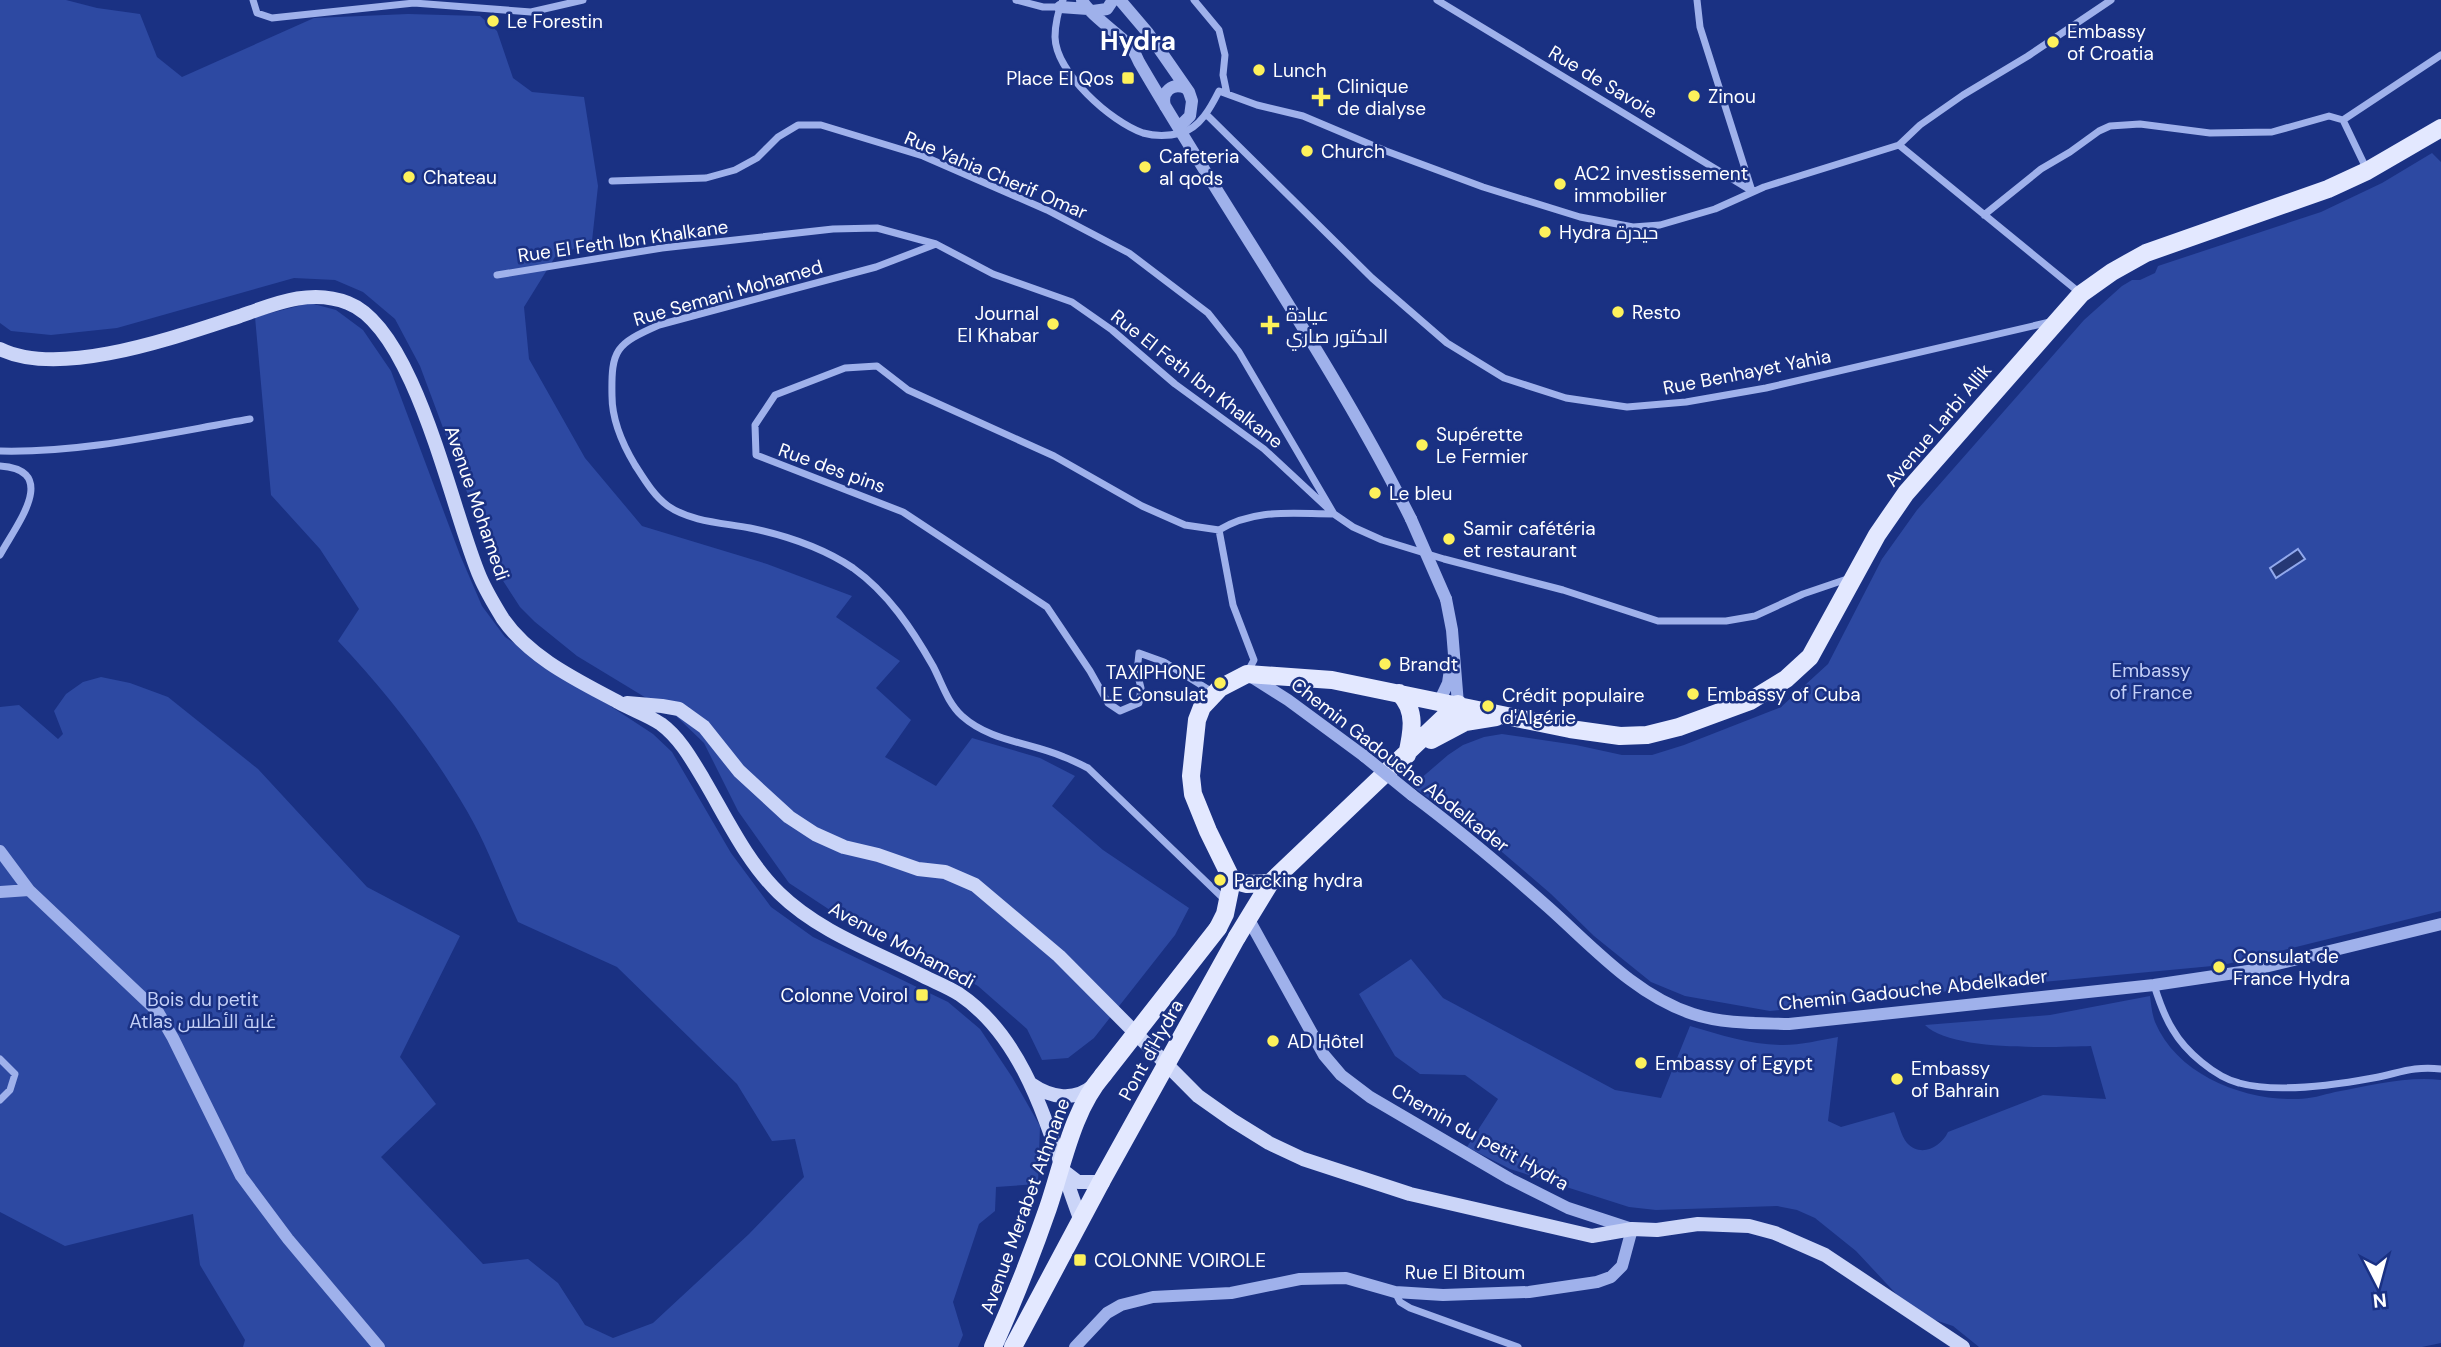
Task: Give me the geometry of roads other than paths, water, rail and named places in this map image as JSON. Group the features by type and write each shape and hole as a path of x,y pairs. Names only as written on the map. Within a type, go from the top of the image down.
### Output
{"main road":[{"name":"Avenue Larbi Allik","path":"1439,702 1620,736 1647,735 1679,727 1750,701 1786,679 1810,657 1877,535 1906,493 2081,294 2146,253 2328,189 2367,172 2441,128"},
{"name":"Avenue Mohamedi","path":"0,349 12,355 46,359 111,354 292,299 324,297 351,304 375,324 401,361 429,425 480,579 504,620 532,651 570,676 662,725 684,747 744,850 778,892 823,928 957,993 988,1017 1031,1084 1081,1221"},
{"path":"1270,883 1247,884 1232,880 1193,794 1191,776 1197,720 1213,693 1235,678 1247,674 1332,680 1439,702"},
{"path":"1399,693 1406,700 1413,727 1407,755"},
{"path":"618,702 679,709 704,727 739,771 789,817 816,834 844,847 918,869 945,873 975,886 1059,956 1198,1096 1269,1143 1303,1159 1410,1194 1592,1236 1632,1230"},
{"path":"1407,755 1458,704"},
{"path":"1407,755 1465,722 1504,716"},
{"name":"Pont d'Hydra","path":"1013,1347 1101,1182 1237,937 1270,883 1407,755"},
{"name":"Avenue Merabet Athmane","path":"993,1347 1048,1207 1080,1114 1101,1078 1218,928 1228,903 1232,880"},
{"path":"1031,1084 1053,1095 1066,1096 1078,1094 1101,1078"},
{"path":"1060,1168 1078,1182 1101,1182"},
{"name":"Chemin du petit Hydra","path":"1632,1230 1657,1230 1698,1224 1749,1226 1776,1233 1825,1255 1963,1347"}],"street":[{"path":"253,0 257,13 272,18 414,3 531,12 583,0"},
{"path":"1016,0 1043,7 1061,3 1107,9 1112,0"},
{"path":"1120,0 1149,34 1191,96 1188,119 1181,130"},
{"path":"1194,0 1219,30 1226,55 1223,75 1227,94"},
{"name":"Rue de Savoie","path":"1437,0 1752,191"},
{"path":"1697,0 1700,27 1752,191"},
{"path":"1061,3 1055,38 1067,70 1098,106 1126,126 1145,134 1157,135 1181,130 1207,115 1219,91 1258,105 1303,116 1386,151 1483,187 1580,217 1633,227 1660,225 1715,209 1752,191 1899,145 1920,125 1963,95 2028,56 2111,0"},
{"path":"1088,7 1131,46 1385,466 1412,519 1446,599 1458,704"},
{"path":"2343,120 2441,55"},
{"path":"1186,88 1177,85 1168,89 1164,97 1166,107 1178,114 1191,105"},
{"name":"Rue Benhayet Yahia","path":"1207,115 1372,278 1447,343 1504,378 1566,398 1627,407 1686,402 1766,388 2057,320"},
{"path":"1984,215 2041,169 2099,131 2110,127 2140,124 2210,133 2272,132 2329,116 2343,120 2367,172"},
{"name":"Rue Yahia Cherif Omar","path":"612,181 706,178 735,170 757,158 778,137 798,125 821,125 923,156 1047,209 1129,253 1208,313 1239,352 1334,514"},
{"path":"1899,145 2081,294"},
{"name":"Rue El Feth Ibn Khalkane","path":"496,275 662,248 833,229 877,228 936,244 993,274 1072,302 1112,330 1175,384 1264,449 1334,514 1353,527 1382,540 1563,590 1658,621 1727,621 1755,616 1803,594 1856,576"},
{"name":"Rue Semani Mohamed","path":"936,244 876,267 659,326 629,338 615,354 611,370 612,406 625,449 651,490 668,506 695,517 753,529 810,546 852,568 891,600 932,666 950,702 963,717 995,737 1063,756 1088,768 1228,903"},
{"name":"Rue des pins","path":"1213,693 1164,662 1139,653 1139,703 1119,711 1108,703 1047,607 903,512 756,455 755,425 775,395 845,369 877,366 908,390 1054,456 1142,506 1185,525 1219,530"},
{"path":"0,451 99,444 250,419"},
{"path":"0,466 9,466 24,473 30,481 32,491 28,507 0,555"},
{"path":"1247,674 1254,660 1233,605 1219,530 1237,519 1269,513 1334,514"},
{"path":"1439,702 1448,683 1453,649"},
{"name":"Chemin Gadouche Abdelkader","path":"1247,674 1288,700 1364,756 1458,830 1608,962 1653,996 1694,1014 1739,1022 1789,1024 2154,985 2248,971 2441,924"},
{"path":"0,851 29,890 158,1012 241,1176 288,1239 379,1347"},
{"path":"0,892 29,890"},
{"name":"Chemin du petit Hydra","path":"1248,918 1324,1055 1341,1075 1370,1097 1510,1179 1567,1208 1632,1230"},
{"path":"1237,937 1269,955"},
{"path":"2154,985 2174,1032 2203,1064 2238,1083 2280,1087 2324,1085 2373,1078 2420,1066 2441,1069"},
{"path":"0,1059 15,1073 10,1090 0,1100"},
{"name":"Rue El Bitoum","path":"1075,1347 1107,1313 1137,1299 1231,1293 1300,1279 1323,1278 1346,1278 1395,1292 1443,1295 1529,1292 1604,1281 1622,1266 1632,1230"},
{"path":"1395,1292 1400,1301 1410,1308 1518,1347"}],"place":[{"name":"Le Forestin","path":"493,21"},
{"name":"Embassy of Croatia","path":"2053,42"},
{"name":"Lunch","path":"1259,70"},
{"name":"Place El Qos","path":"1128,78"},
{"name":"Zinou","path":"1694,96"},
{"name":"Clinique de dialyse","path":"1321,97"},
{"name":"Church","path":"1307,151"},
{"name":"Cafeteria al qods","path":"1145,167"},
{"name":"Chateau","path":"409,177"},
{"name":"AC2 investissement immobilier","path":"1560,184"},
{"name":"Hydra حيدرة","path":"1545,232"},
{"name":"Resto","path":"1618,312"},
{"name":"Journal El Khabar","path":"1053,324"},
{"name":"عيادة الدكتور صاري","path":"1270,325"},
{"name":"Supérette Le Fermier","path":"1422,445"},
{"name":"Le bleu","path":"1375,493"},
{"name":"Samir cafétéria et restaurant","path":"1449,539"},
{"name":"Brandt","path":"1385,664"},
{"name":"TAXIPHONE LE Consulat","path":"1220,683"},
{"name":"Embassy of Cuba","path":"1693,694"},
{"name":"Crédit populaire d'Algérie","path":"1488,706"},
{"name":"Parcking hydra","path":"1220,880"},
{"name":"Consulat de France Hydra","path":"2219,967"},
{"name":"Colonne Voirol","path":"922,995"},
{"name":"AD Hôtel","path":"1273,1041"},
{"name":"Embassy of Egypt","path":"1641,1063"},
{"name":"Embassy of Bahrain","path":"1897,1079"},
{"name":"COLONNE VOIROLE","path":"1080,1260"}],"district":[{"name":"Hydra","path":"1138,41"}],"park label":[{"name":"Embassy of France","path":"2151,681"},
{"name":"Bois du petit Atlas غابة الأطلس","path":"203,1010"}]}
